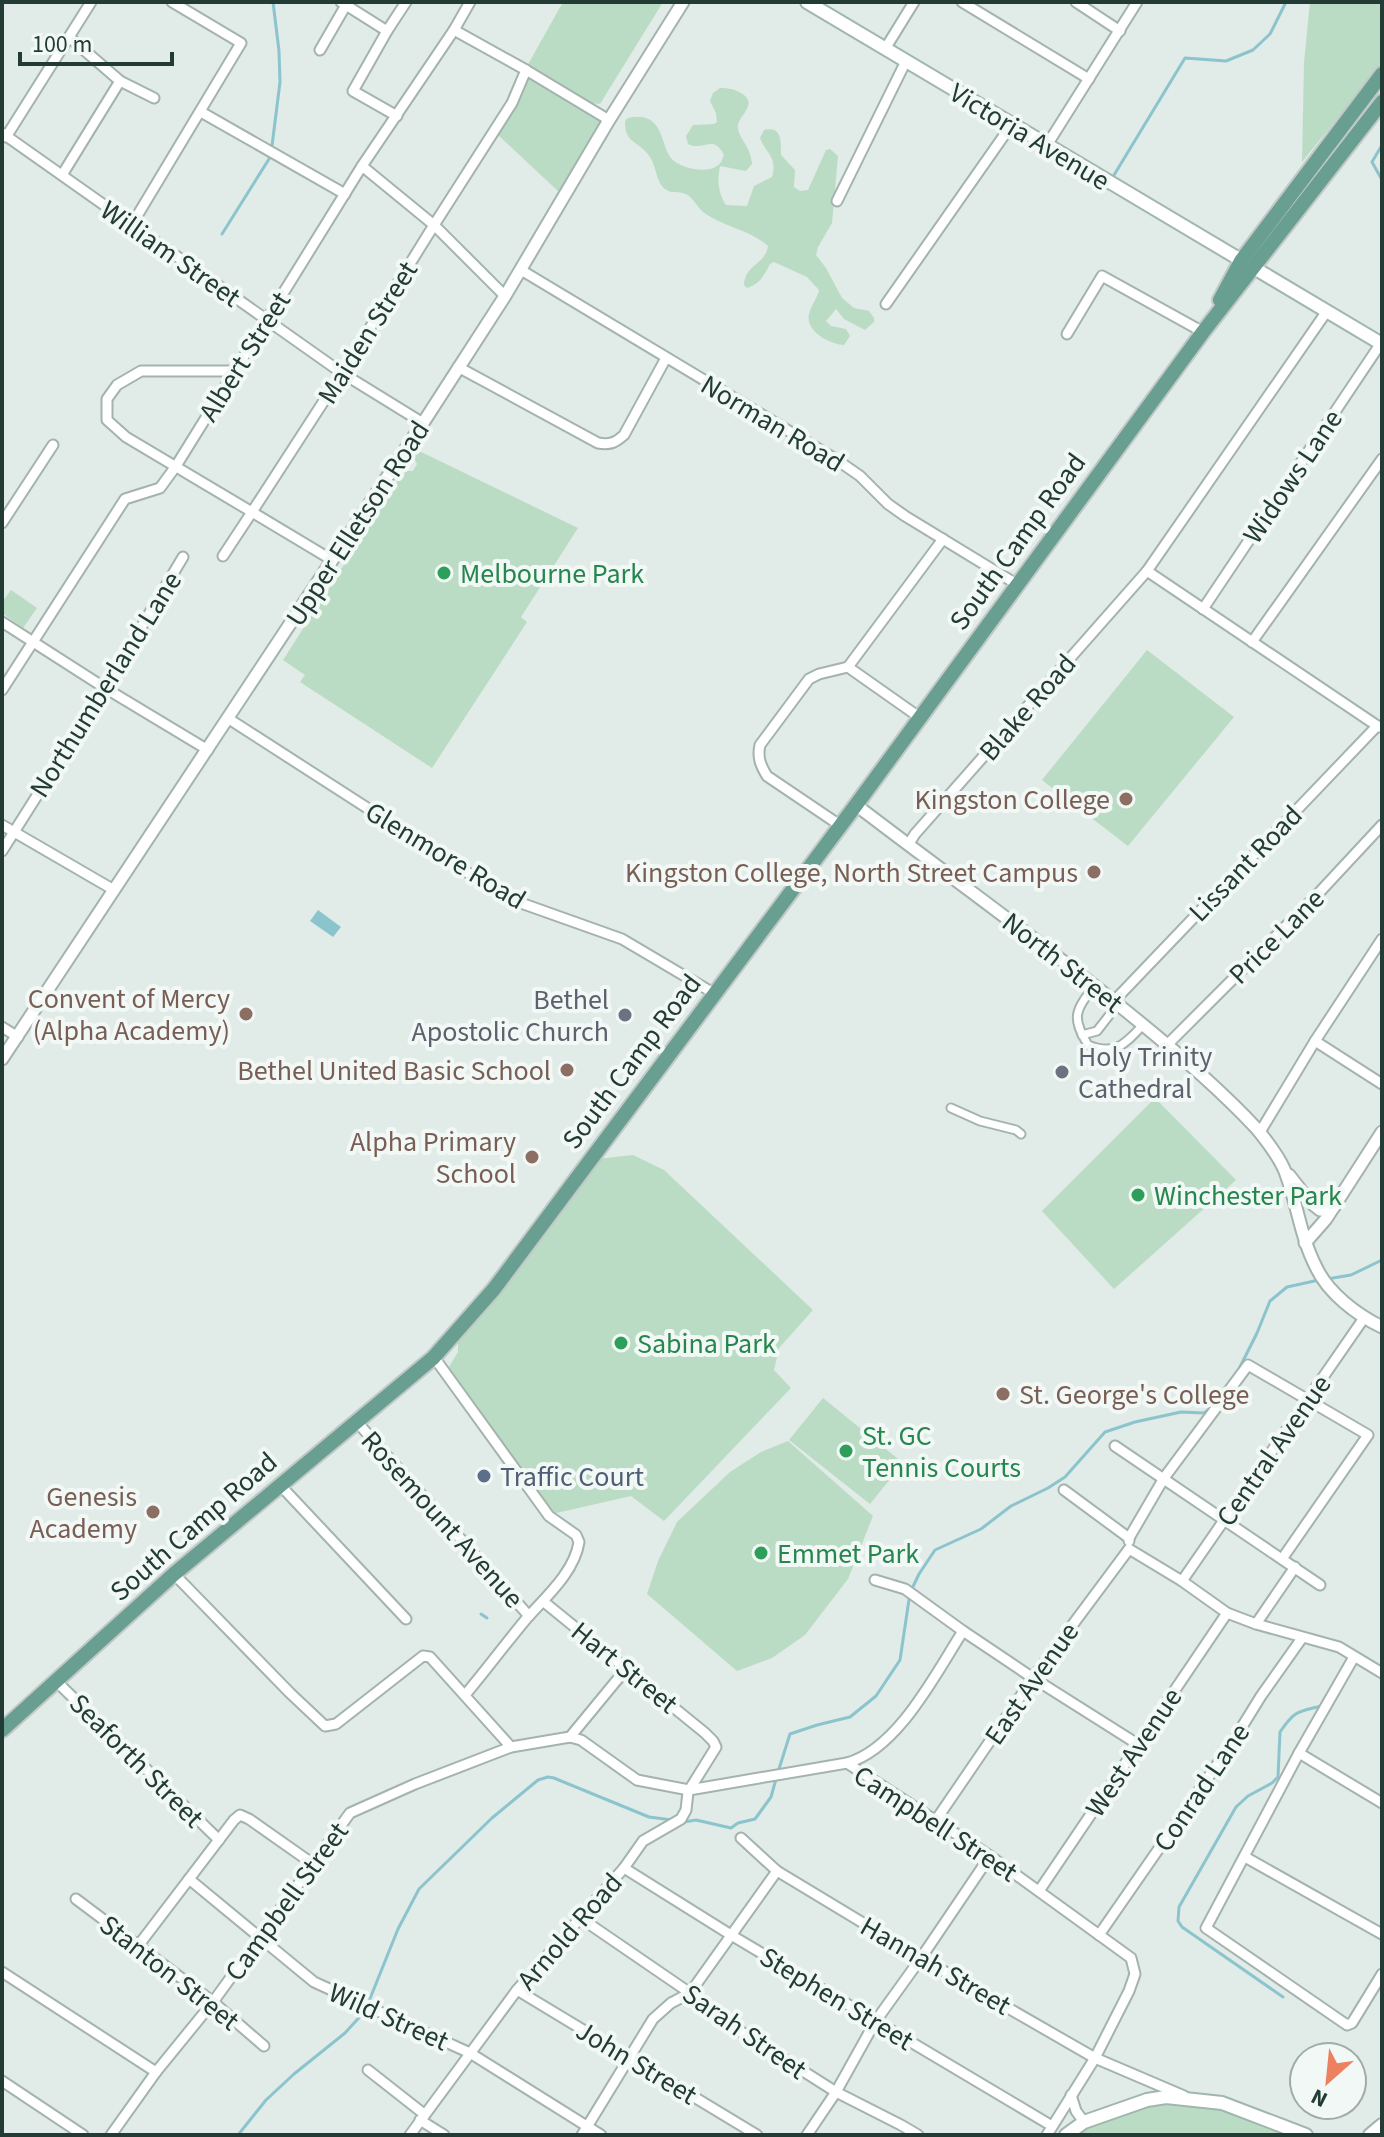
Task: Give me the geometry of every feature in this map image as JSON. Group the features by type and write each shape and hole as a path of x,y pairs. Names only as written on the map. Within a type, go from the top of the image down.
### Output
{"main road":[{"name":"Victoria Avenue","path":"807,2 1382,343"},
{"name":"South Camp Road","path":"2,1730 174,1574 433,1358 494,1289 841,826 1203,332 1247,264 1382,74"},
{"name":"South Camp Road","path":"1247,264 1382,102"},
{"path":"1066,2135 1084,2122 1147,2100 1166,2097 1222,2103 1306,2135"},
{"path":"1372,2135 1382,2125"},
{"path":"1372,2135 1382,2132"}],"street":[{"path":"4,135 91,2"},
{"path":"131,226 241,43 172,2"},
{"path":"397,116 353,91 406,2"},
{"name":"Albert Street","path":"2,690 125,499 160,488 176,466 362,166 470,2"},
{"name":"Upper Elletson Road","path":"2,1059 505,296 683,2"},
{"path":"885,49 914,2"},
{"path":"962,2 1089,79"},
{"path":"1076,2 1120,31"},
{"path":"1047,145 1137,2"},
{"path":"320,50 343,3 387,31"},
{"path":"454,30 609,120"},
{"path":"69,37 120,81 154,98"},
{"path":"837,201 906,61"},
{"name":"Maiden Street","path":"223,556 512,103 526,70"},
{"path":"62,175 120,81"},
{"path":"201,112 345,194"},
{"path":"886,304 1012,124"},
{"name":"William Street","path":"4,135 266,321 423,423"},
{"path":"362,166 434,225 505,296"},
{"name":"Norman Road","path":"521,270 837,460 860,476 888,504 1018,585"},
{"path":"1067,334 1102,276 1203,332"},
{"name":"Blake Road","path":"908,845 1147,571 1327,311"},
{"name":"Widows Lane","path":"1203,609 1382,343"},
{"path":"458,367 598,443 608,445 624,435 666,358"},
{"path":"235,371 141,371 117,385 107,399 107,420 126,437 332,560"},
{"path":"2,523 53,445"},
{"path":"1252,642 1382,459"},
{"path":"841,826 767,776 758,753 760,745 809,679 848,667 943,539"},
{"name":"Northumberland Lane","path":"2,851 183,557"},
{"path":"1147,571 1380,728"},
{"path":"2,622 208,750"},
{"path":"848,667 919,717"},
{"name":"Glenmore Road","path":"229,719 507,898 622,939 715,994"},
{"name":"Lissant Road","path":"1116,1002 1380,728"},
{"name":"North Street","path":"856,805 1060,957 1223,1095 1260,1132 1283,1168 1305,1243 1317,1270 1328,1285 1364,1318 1382,1327"},
{"path":"2,825 114,890"},
{"name":"Price Lane","path":"1167,1045 1316,896 1382,825"},
{"path":"1260,1132 1382,939"},
{"path":"1095,985 1076,1014 1078,1028 1088,1045 1107,1051 1121,1046 1143,1025"},
{"path":"1099,1049 1097,1031 1116,1002"},
{"path":"2,1027 18,1037"},
{"path":"1082,1035 1097,1031"},
{"path":"1315,1041 1382,1084"},
{"path":"951,1108 1021,1134"},
{"path":"1305,1243 1334,1207 1382,1132"},
{"path":"1283,1168 1314,1207 1326,1210 1334,1207"},
{"name":"Central Avenue","path":"1182,1581 1364,1318"},
{"path":"433,1358 549,1516 576,1535 579,1542 574,1558 559,1583 465,1695"},
{"name":"East Avenue","path":"936,1820 1129,1544 1164,1478 1248,1365 1308,1400"},
{"path":"1282,1559 1368,1435 1308,1400"},
{"name":"Rosemount Avenue","path":"357,1422 529,1616"},
{"path":"1115,1446 1320,1585"},
{"path":"280,1485 406,1619"},
{"path":"1064,1490 1129,1544 1227,1613 1339,1647 1382,1673"},
{"path":"1256,1624 1295,1567"},
{"path":"174,1574 325,1726 336,1724 423,1656 430,1657 511,1747"},
{"path":"875,1580 905,1589 1033,1678 1139,1745"},
{"name":"Hart Street","path":"544,1602 705,1733"},
{"name":"West Avenue","path":"1039,1891 1227,1613"},
{"path":"847,1763 871,1752 897,1728 963,1631"},
{"name":"Conrad Lane","path":"1099,1935 1302,1638"},
{"path":"1354,1657 1206,1925 1208,1931 1347,2025 1352,2023 1382,1974"},
{"path":"570,1737 626,1669"},
{"name":"Seaforth Street","path":"55,1680 219,1840"},
{"name":"Arnold Road","path":"410,2135 517,1990 624,1868 643,1841 676,1822 686,1810 689,1790 716,1747 705,1733"},
{"name":"Campbell Street","path":"111,2135 156,2072 213,2002 350,1813 511,1747 570,1737 581,1740 637,1780 689,1790 847,1763 990,1856 1131,1958 1135,1974 1129,1991 1095,2058 1050,2130"},
{"path":"1299,1753 1382,1803"},
{"path":"138,1946 240,1815 313,1864"},
{"name":"Hannah Street","path":"741,1838 777,1871 921,1958 1095,2058 1187,2098"},
{"path":"807,2135 836,2092 875,2022 990,1856"},
{"path":"1245,1857 1382,1934"},
{"name":"Stephen Street","path":"624,1868 1050,2130"},
{"path":"585,2131 653,2019 671,2003 690,1993 777,1871"},
{"name":"Wild Street","path":"189,1879 314,1982 470,2053 585,2131 601,2135"},
{"name":"Stanton Street","path":"76,1899 213,2002 264,2046"},
{"name":"Sarah Street","path":"579,1917 690,1993 729,2024 836,2092 918,2135"},
{"path":"2,1972 156,2072"},
{"name":"John Street","path":"517,1990 757,2135"},
{"path":"368,2070 444,2135"},
{"path":"1145,2079 1150,2091 1147,2100"},
{"path":"2,2081 83,2135"},
{"path":"1071,2095 1076,2111 1084,2122"}],"green space":[{"path":"563,2 663,2 600,104 589,103 526,68"},
{"path":"1310,2 1382,2 1382,63 1302,162 1304,62"},
{"path":"531,78 603,121 560,193 497,134 525,79"},
{"path":"720,88 735,90 748,99 749,104 738,129 752,164 746,171 720,166 719,186 726,205 747,206 754,186 772,177 774,165 760,138 764,130 777,132 781,155 795,170 794,187 800,191 808,190 826,150 830,149 838,156 832,223 816,255 842,298 854,308 869,311 874,318 865,330 844,319 836,309 826,321 831,326 846,329 850,336 844,345 825,339 811,326 809,314 819,290 807,277 774,262 758,282 747,288 745,278 764,257 768,246 706,214 687,195 665,189 649,156 627,133 625,121 628,118 647,119 659,130 674,161 692,169 712,168 720,164 724,155 720,149 712,144 688,144 686,136 693,125 717,122 710,101 713,93"},
{"name":"Melbourne Park","path":"417,450 578,528 521,617 527,622 432,768 300,682 305,675 283,660 404,471 413,471 417,464 414,459"},
{"path":"11,590 37,608 23,628 2,613 2,602"},
{"path":"1147,650 1234,717 1128,846 1042,780"},
{"name":"Winchester Park","path":"1155,1098 1236,1180 1114,1289 1042,1211"},
{"name":"Sabina Park","path":"633,1155 664,1170 813,1310 779,1348 774,1370 791,1388 664,1521 631,1496 552,1514 446,1372 458,1352 458,1338 470,1328 597,1159"},
{"name":"St. GC Tennis Courts","path":"823,1398 903,1463 870,1504 789,1440"},
{"name":"Emmet Park","path":"788,1441 873,1516 848,1579 805,1635 772,1658 737,1671 647,1594 658,1561 677,1522 730,1472 761,1452"},
{"path":"1184,2101 1210,2104 1300,2135 1064,2135 1082,2115"}],"water":[{"path":"318,910 341,927 333,937 310,921"}],"waterway":[{"path":"272,146 280,82 273,2"},
{"path":"1111,180 1185,58 1226,61 1253,50 1270,34 1286,2"},
{"path":"1382,145 1372,162 1382,180"},
{"path":"222,234 269,159"},
{"path":"1327,1279 1351,1275 1382,1260"},
{"path":"1238,1371 1270,1301 1287,1287 1319,1280"},
{"path":"778,1772 790,1734 850,1717 876,1696 900,1660 910,1593 935,1550 981,1529 1011,1506 1065,1477 1105,1432 1181,1412 1204,1413 1227,1387"},
{"path":"481,1614 487,1618"},
{"path":"1283,1997 1182,1927 1178,1921 1179,1907 1236,1807 1278,1777 1280,1732 1298,1713 1321,1706"},
{"path":"238,2135 266,2100 345,2033 365,2011 398,1929 419,1889 492,1818 538,1780 554,1778 649,1817 672,1820"},
{"path":"684,1822 696,1820 731,1828 755,1819 771,1797 776,1779"}],"place":[{"name":"Melbourne Park","path":"444,573"},
{"name":"Kingston College","path":"1126,799"},
{"name":"Kingston College, North Street Campus","path":"1094,872"},
{"name":"Convent of Mercy (Alpha Academy)","path":"246,1014"},
{"name":"Bethel Apostolic Church","path":"625,1015"},
{"name":"Bethel United Basic School","path":"567,1070"},
{"name":"Holy Trinity Cathedral","path":"1062,1072"},
{"name":"Alpha Primary School","path":"532,1157"},
{"name":"Winchester Park","path":"1138,1195"},
{"name":"Sabina Park","path":"621,1343"},
{"name":"St. George's College","path":"1003,1394"},
{"name":"St. GC Tennis Courts","path":"846,1451"},
{"name":"Traffic Court","path":"484,1476"},
{"name":"Genesis Academy","path":"153,1512"},
{"name":"Emmet Park","path":"761,1553"}]}
